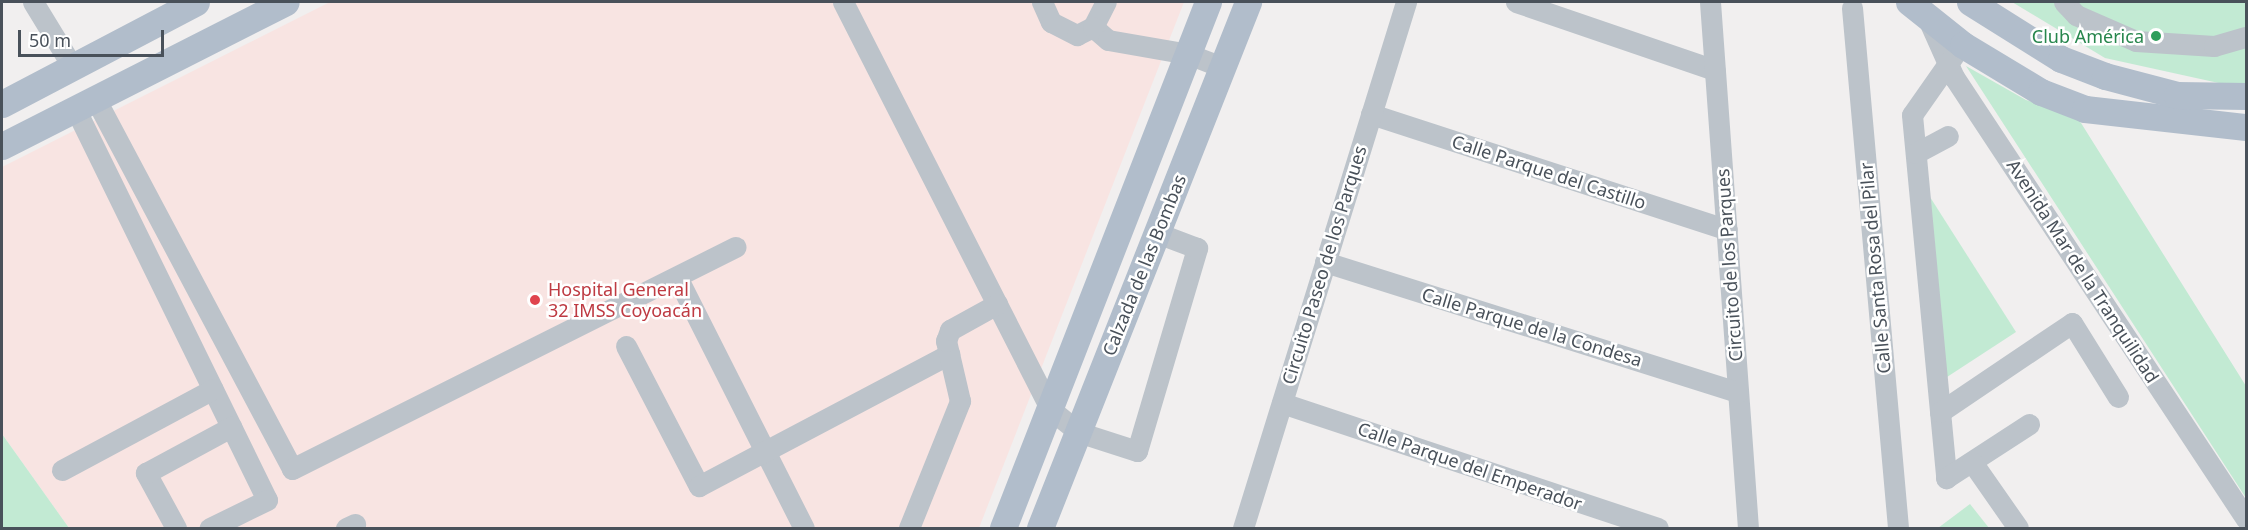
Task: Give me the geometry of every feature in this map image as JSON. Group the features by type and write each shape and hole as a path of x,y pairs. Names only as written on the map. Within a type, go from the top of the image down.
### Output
{"main road":[{"path":"2,104 196,2"},
{"path":"2,146 286,2"},
{"name":"Calzada de las Bombas","path":"1003,528 1208,2"},
{"name":"Calzada de las Bombas","path":"1040,528 1248,2"},
{"path":"1970,2 2061,59 2105,76 2176,95 2247,96"},
{"path":"1918,10 1955,54 2085,109 2247,127"}],"street":[{"path":"33,2 72,66"},
{"path":"843,2 1050,409 1078,432 1137,451 1197,248 1156,233"},
{"path":"1042,2 1051,22 1064,31 1077,35 1092,27 1106,2"},
{"name":"Circuito Paseo de los Parques","path":"1243,528 1406,2"},
{"path":"1516,2 1715,70"},
{"name":"Circuito de los Parques","path":"1710,2 1748,528"},
{"path":"2064,2 2076,15 2136,40 2214,46 2247,37"},
{"name":"Calle Santa Rosa del Pilar","path":"1852,8 1898,528"},
{"path":"1092,27 1108,40 1188,54 1222,67"},
{"path":"1955,54 1912,115 1946,478 2029,424"},
{"name":"Avenida Mar de la Tranquilidad","path":"1955,54 2247,519"},
{"path":"85,103 292,468 736,247"},
{"path":"85,103 213,389 267,500 210,528"},
{"name":"Calle Parque del Castillo","path":"1371,114 1727,230"},
{"path":"1916,153 1948,136"},
{"name":"Calle Parque de la Condesa","path":"1325,262 1738,392"},
{"path":"676,277 804,528"},
{"path":"909,528 960,401 949,354 950,330 997,304"},
{"path":"1940,412 2072,323 2118,398"},
{"path":"626,346 699,486 764,449 949,354"},
{"path":"62,470 213,389"},
{"name":"Calle Parque del Emperador","path":"1282,403 1658,528"},
{"path":"176,528 146,473 231,427"},
{"path":"1972,462 2018,528"}],"shaded area":[{"name":"Hospital General 32 IMSS Coyoacán","path":"330,2 1184,2 979,528 69,528 2,434 2,167"}],"green space":[{"name":"Club América","path":"2012,2 2246,2 2246,89 2105,58"},
{"path":"1966,66 2026,100 2076,115 2246,386 2246,498"},
{"path":"1930,197 2016,332 1947,377"},
{"path":"2,434 69,528 2,528"},
{"path":"1970,504 1989,528 1938,528"}],"place":[{"name":"Club América","path":"2156,36"},
{"name":"Hospital General 32 IMSS Coyoacán","path":"535,300"}]}
